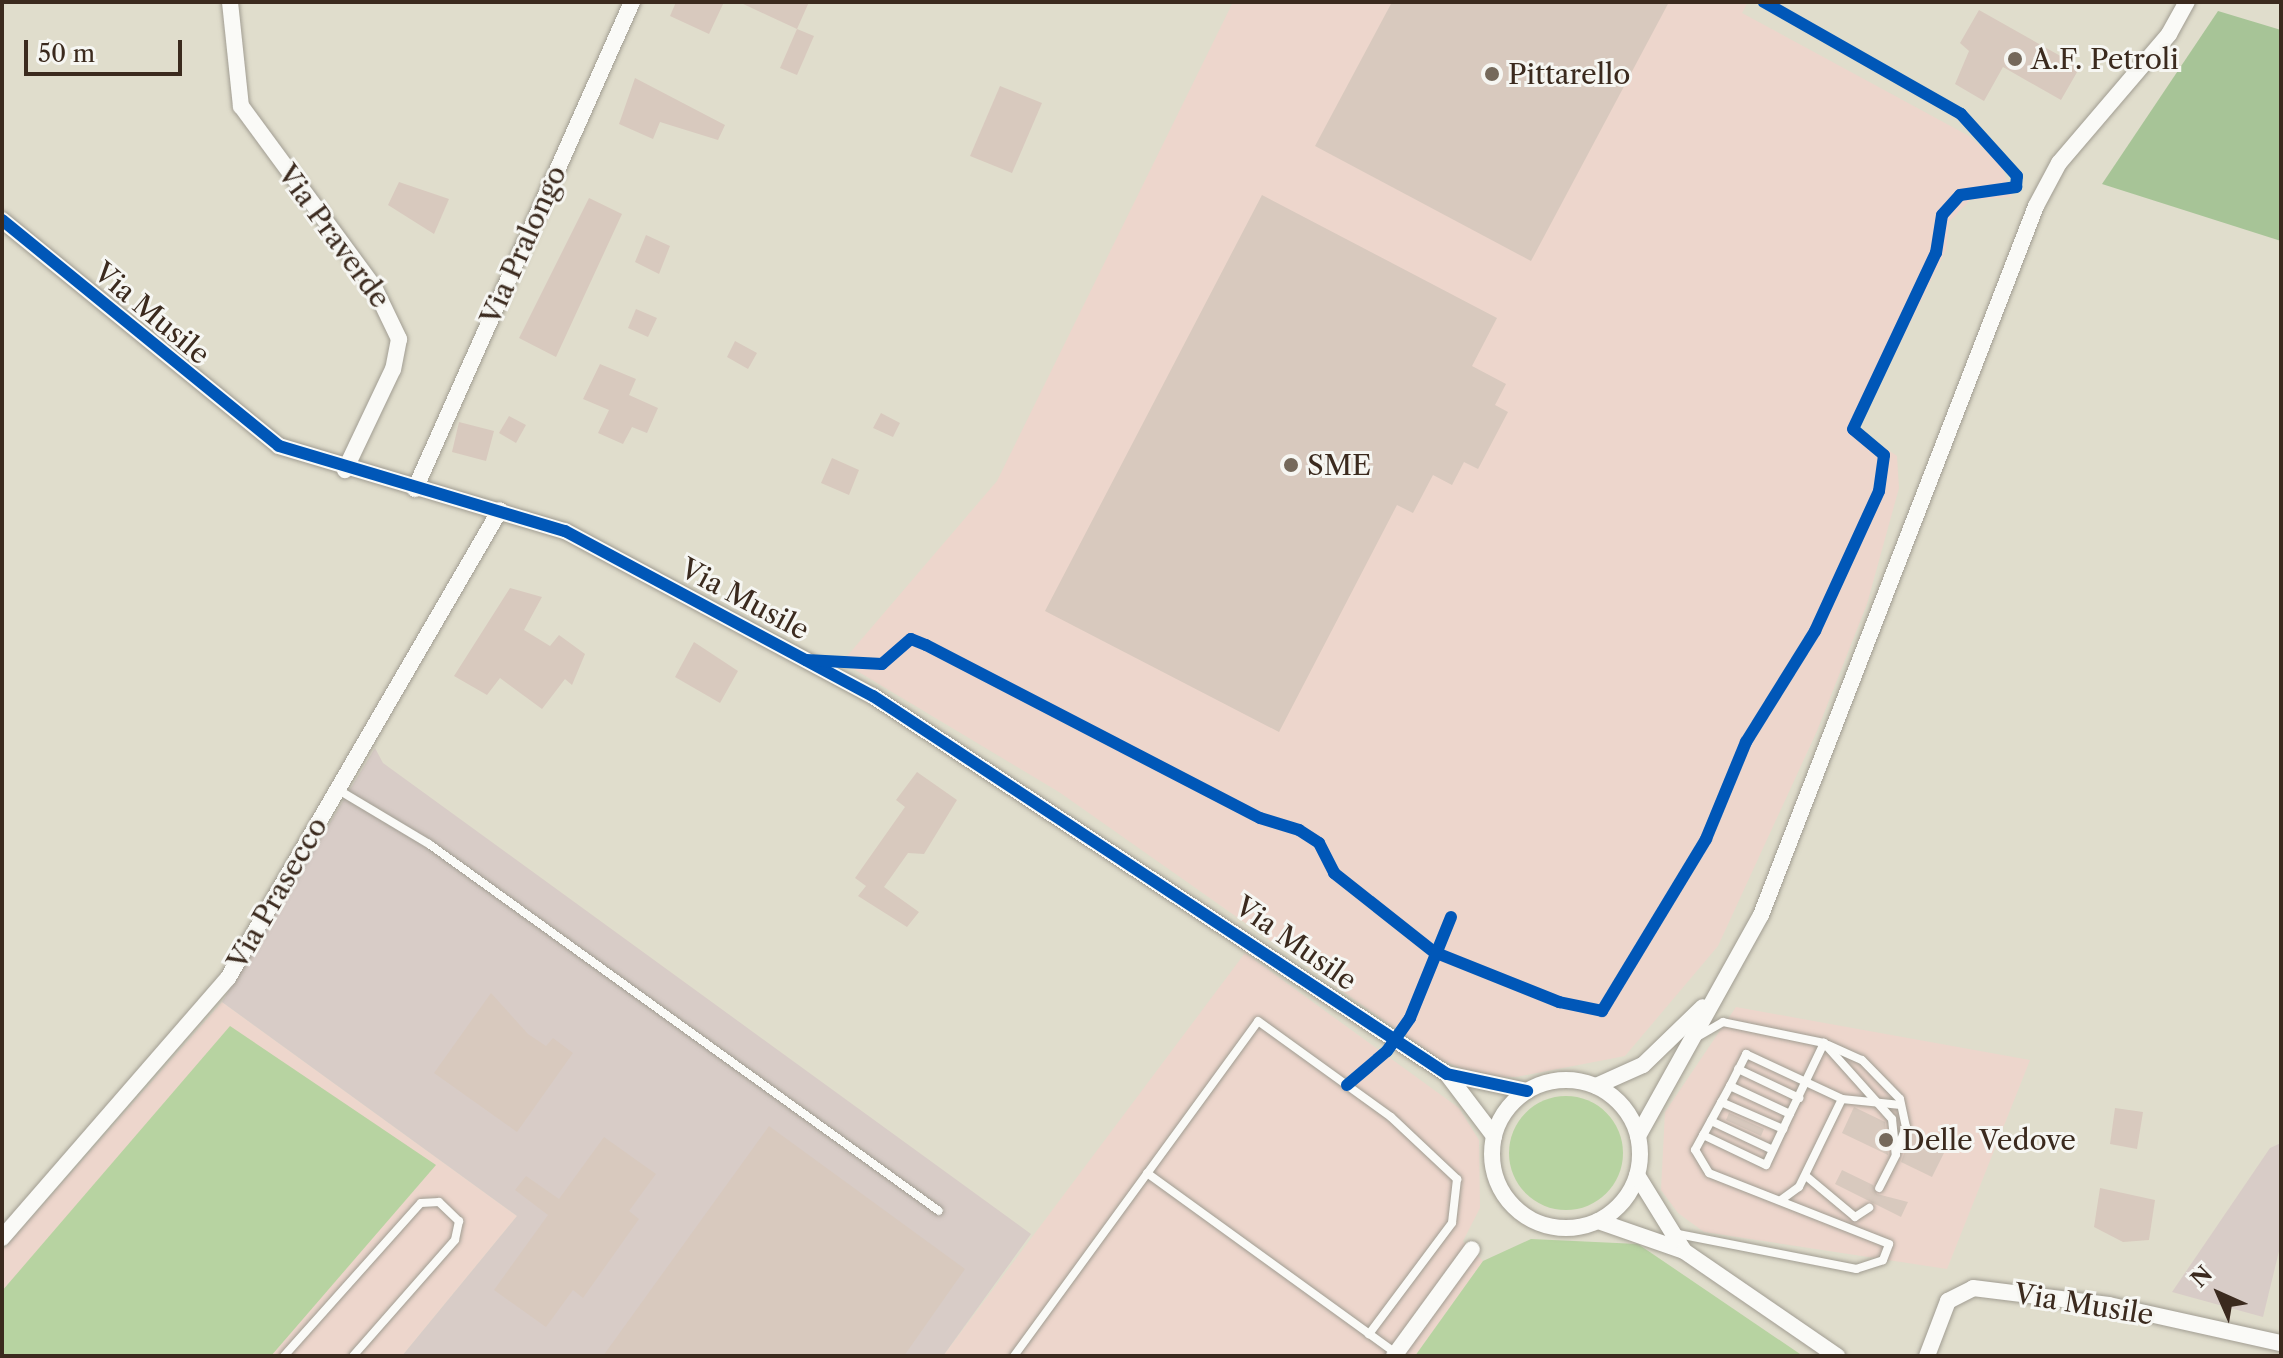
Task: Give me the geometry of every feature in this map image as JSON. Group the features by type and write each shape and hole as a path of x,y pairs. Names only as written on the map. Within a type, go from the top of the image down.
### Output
{"street":[{"name":"Via Praverde","path":"230,2 241,106 374,287 399,339 393,369 345,470"},
{"name":"Via Pralongo","path":"415,489 632,2"},
{"path":"1447,1074 1494,1136 1497,1181 1521,1213 1562,1228 1598,1221 1622,1203 1637,1175 1638,1136 1772,887 2036,206 2059,163 2169,34 2187,2"},
{"name":"Via Musile","path":"2,220 279,446 345,470 500,510 565,531 873,696 1447,1074"},
{"name":"Via Prasecco","path":"2,1238 228,978 500,510"},
{"path":"1596,1086 1643,1065 1711,1001"},
{"path":"1447,1074 1527,1091 1565,1080 1596,1086 1623,1106 1638,1136"},
{"path":"1494,1136 1527,1091"},
{"path":"1637,1175 1684,1251"},
{"path":"1598,1221 1684,1251 1837,1356"},
{"path":"1395,1354 1472,1249"},
{"name":"Via Musile","path":"1927,1356 1948,1301 1973,1288 2109,1305 2281,1343"}],"lane":[{"path":"337,789 429,844 939,1211"},
{"path":"1014,1356 1258,1021 1434,1151 1454,1172 1458,1207 1369,1334"},
{"path":"1689,1044 1723,1022 1824,1043 1862,1060 1901,1105 1906,1127 1879,1188"},
{"path":"1703,1135 1766,1165 1824,1043"},
{"path":"1824,1043 1882,1103 1892,1119 1896,1155"},
{"path":"1673,1233 1869,1269 1883,1260 1888,1242 1709,1173 1695,1150 1746,1054 1842,1099 1901,1105"},
{"path":"1738,1069 1799,1098"},
{"path":"1730,1086 1790,1114"},
{"path":"1780,1200 1806,1176 1842,1099"},
{"path":"1721,1102 1783,1129"},
{"path":"1711,1121 1773,1150"},
{"path":"1147,1173 1395,1354"},
{"path":"1806,1176 1855,1217 1870,1205 1859,1231"},
{"path":"284,1356 421,1203 439,1202 459,1221 455,1240 353,1356"}],"shaded area":[{"path":"1233,2 1748,2 1742,13 1969,136 2002,166 2012,197 1970,200 1949,222 1946,250 1858,429 1897,456 1899,488 1867,604 1817,731 1718,946 1625,1056 1516,1077 1483,1077 1439,1059 1059,792 842,662 997,481"},
{"path":"375,748 383,763 1031,1234 943,1356 402,1356 517,1216 222,1002"},
{"path":"1245,953 1459,1108 1479,1140 1480,1208 1463,1241 1483,1261 1415,1356 943,1356"},
{"path":"222,1002 517,1216 402,1356 2,1356 2,1251"},
{"path":"1736,1007 2030,1060 1947,1269 1704,1232 1678,1213 1661,1190 1665,1112"},
{"path":"2281,1143 2281,1243 2263,1317 2172,1292 2270,1148"}],"green space":[{"path":"2218,11 2281,30 2281,241 2102,184"},
{"path":"230,1026 436,1165 271,1356 2,1356 2,1291"},
{"path":"1566,1096 1588,1101 1606,1113 1618,1131 1623,1153 1618,1175 1606,1193 1588,1205 1566,1210 1544,1205 1526,1193 1514,1175 1509,1153 1514,1131 1526,1113 1544,1101"},
{"path":"1531,1239 1638,1244 1803,1356 1415,1356 1483,1261"}],"building":[{"path":"676,2 724,2 709,34 670,16"},
{"path":"739,2 809,2 797,29"},
{"name":"Pittarello","path":"1392,2 1669,2 1531,261 1315,146"},
{"name":"A.F. Petroli","path":"1979,10 2080,67 2061,100 2003,67 1984,101 1955,84 1969,51 1960,43"},
{"path":"797,29 814,36 797,75 780,68"},
{"path":"635,78 725,125 718,140 660,122 653,139 619,124"},
{"path":"1000,86 1042,103 1012,173 970,156"},
{"path":"399,182 449,199 434,234 388,205"},
{"name":"SME","path":"1262,195 1497,318 1472,366 1506,384 1495,405 1508,412 1478,469 1464,462 1452,485 1433,475 1413,513 1397,505 1279,732 1045,611"},
{"path":"589,198 622,214 556,357 519,338"},
{"path":"646,235 670,246 659,274 635,262"},
{"path":"636,309 657,318 648,337 628,328"},
{"path":"735,341 757,353 748,369 727,357"},
{"path":"600,364 636,379 629,395 658,408 647,433 632,427 623,444 598,433 609,410 583,399"},
{"path":"881,413 900,423 893,437 873,428"},
{"path":"509,416 526,425 516,443 499,433"},
{"path":"459,422 494,431 486,461 452,452"},
{"path":"832,458 859,470 849,495 821,483"},
{"path":"510,588 542,597 524,630 550,646 559,635 585,654 572,685 565,679 542,709 500,678 487,695 454,676"},
{"path":"694,642 738,671 720,703 675,677"},
{"path":"917,772 957,800 924,854 908,853 884,887 919,912 907,927 858,896 866,886 855,878 905,807 896,800"},
{"path":"491,993 528,1034 546,1046 553,1038 573,1053 517,1132 434,1073"},
{"path":"1854,1107 1885,1122 1888,1155 1842,1133"},
{"path":"2115,1108 2143,1112 2137,1149 2110,1144"},
{"path":"1729,1113 1764,1129 1761,1136 1726,1120"},
{"path":"769,1126 965,1269 904,1356 603,1356"},
{"path":"1912,1132 1946,1149 1932,1177 1901,1162"},
{"path":"604,1137 656,1174 629,1211 639,1219 583,1298 573,1290 546,1327 494,1290 548,1215 515,1190 526,1176 559,1199"},
{"path":"1842,1170 1873,1185 1877,1194 1908,1202 1901,1217 1835,1184"},
{"path":"2100,1188 2155,1200 2149,1240 2123,1242 2094,1227"}],"cycle path":[{"path":"806,660 882,664 911,639 926,645 1260,818 1299,830 1319,843 1334,873 1434,952 1559,1002 1602,1011 1706,839 1746,742 1815,631 1879,491 1884,455 1853,429 1936,253 1942,215 1960,195 2016,187 2017,176 1961,114 1764,2"},
{"path":"2,220 279,446 565,531 873,696 1447,1074 1527,1091"},
{"path":"1347,1085 1387,1051 1410,1018 1451,917"}],"place":[{"name":"A.F. Petroli","path":"2015,59"},
{"name":"Pittarello","path":"1492,74"},
{"name":"SME","path":"1291,465"},
{"name":"Delle Vedove","path":"1886,1140"}]}
